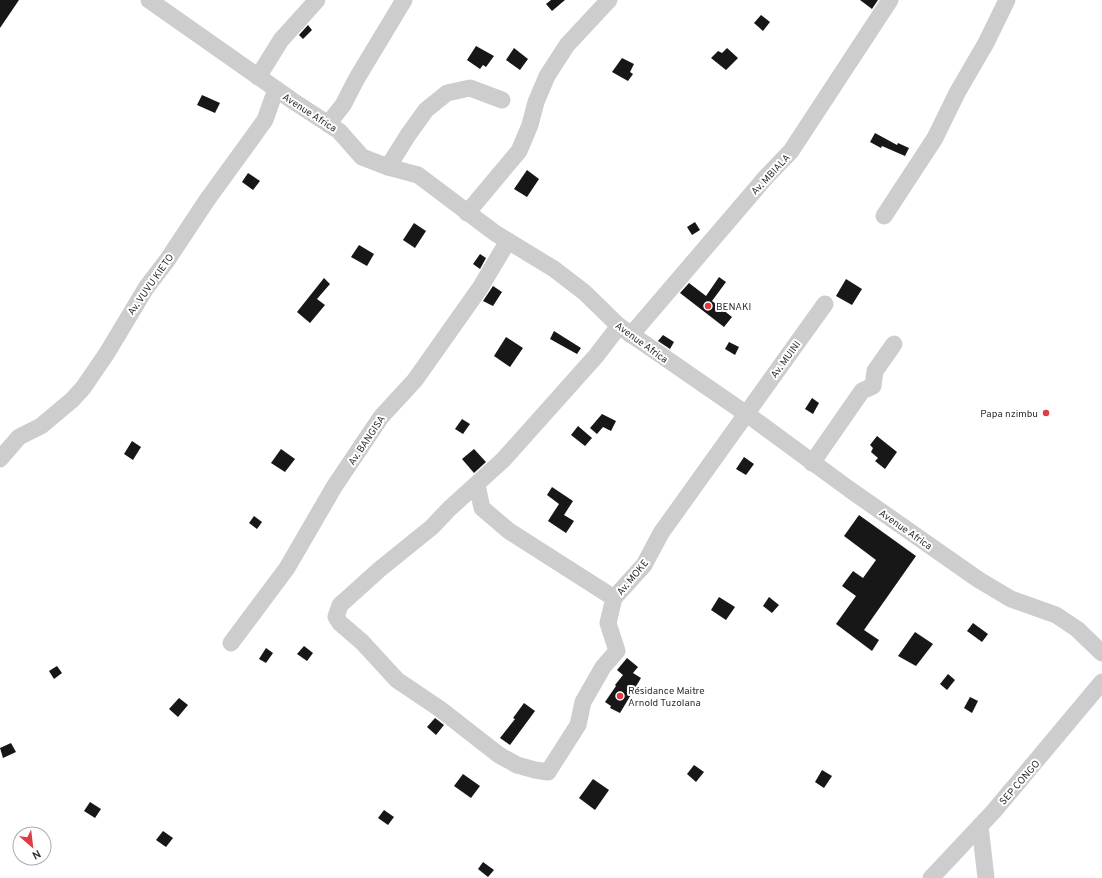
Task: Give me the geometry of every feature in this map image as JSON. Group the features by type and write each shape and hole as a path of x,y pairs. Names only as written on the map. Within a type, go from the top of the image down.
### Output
{"street":[{"name":"Avenue Africa","path":"148,0 258,77 339,131 362,157 388,167 418,175 467,213 508,241 554,269 584,292 625,330 979,580 1011,599 1056,615 1077,629 1102,652"},
{"path":"258,77 281,40 317,0"},
{"path":"328,124 343,105 357,78 404,0"},
{"path":"467,213 519,151 530,125 536,102 547,76 567,45 609,0"},
{"name":"Av. MBIALA","path":"548,772 517,765 499,755 440,709 397,680 362,642 340,623 336,617 336,611 340,605 380,569 432,527 531,431 596,356 625,330 791,151 890,0"},
{"path":"884,216 935,138 957,93 986,42 1007,0"},
{"path":"388,167 426,110 447,93 470,88 502,100"},
{"name":"Av. VUVU KIETO","path":"0,458 19,437 29,433 46,422 72,400 83,388 107,353 146,288 265,120 276,89"},
{"name":"Av. BANGISA","path":"231,643 287,568 334,487 381,417 415,380 480,288 508,241"},
{"name":"Av. MUINI","path":"746,414 825,304"},
{"path":"812,462 862,391 873,386 875,371 894,344"},
{"name":"Av. MOKE","path":"548,772 578,725 583,702 603,667 617,651 608,623 614,598 644,565 661,533 746,414"},
{"path":"477,484 482,508 509,531 614,598"},
{"name":"SEP CONGO","path":"931,878 980,826 1042,755 1102,682"},
{"path":"980,826 986,878"}],"building":[{"path":"0,0 19,0 0,28"},
{"path":"551,0 565,0 552,11 546,4"},
{"path":"860,0 878,0 872,9"},
{"path":"761,15 770,22 763,31 754,23"},
{"path":"308,25 312,30 303,39 299,35"},
{"path":"476,46 494,56 486,67 483,65 480,69 467,60"},
{"path":"514,48 528,59 520,70 506,60"},
{"path":"727,48 738,58 726,70 711,58 718,51 722,53"},
{"path":"622,58 634,64 630,72 633,74 628,81 612,72"},
{"path":"202,95 220,103 215,113 197,105"},
{"path":"875,133 897,145 898,143 909,148 905,156 882,146 881,148 870,142"},
{"path":"527,170 539,179 527,197 514,189"},
{"path":"248,173 260,181 253,190 242,182"},
{"path":"695,222 700,230 692,235 687,227"},
{"path":"414,223 426,231 415,248 403,240"},
{"path":"359,245 374,254 367,266 351,257"},
{"path":"480,254 486,258 480,269 473,264"},
{"name":"BENAKI","path":"719,277 726,282 712,301 732,317 724,327 680,293 689,283 706,296"},
{"path":"324,278 330,284 317,299 325,305 310,323 297,312"},
{"path":"846,279 862,289 852,305 836,296"},
{"path":"493,286 502,292 493,306 483,301"},
{"path":"554,331 581,348 577,354 550,339"},
{"path":"663,335 674,342 670,349 658,341"},
{"path":"506,337 523,348 510,367 494,356"},
{"path":"729,342 739,347 735,355 725,349"},
{"path":"812,398 819,403 813,414 805,409"},
{"path":"602,414 616,421 611,431 603,427 597,434 590,428"},
{"path":"462,419 470,424 463,434 455,429"},
{"path":"578,426 592,438 585,446 571,435"},
{"path":"877,436 897,452 885,469 875,461 878,458 871,452 873,448 870,445"},
{"path":"132,441 141,447 133,460 124,454"},
{"path":"281,449 295,459 285,472 271,463"},
{"path":"474,449 486,462 474,473 462,459"},
{"path":"744,457 754,464 746,475 736,469"},
{"path":"552,487 573,501 564,515 574,521 566,533 548,521 559,504 547,495"},
{"path":"859,515 916,556 864,630 879,640 872,651 836,624 856,596 842,586 853,571 863,578 876,560 844,536"},
{"path":"254,516 262,522 257,529 249,523"},
{"path":"719,597 735,607 726,620 711,610"},
{"path":"769,597 779,605 772,613 763,606"},
{"path":"973,623 988,634 982,642 967,631"},
{"path":"915,632 933,644 916,666 898,656"},
{"path":"304,646 313,653 307,661 297,654"},
{"path":"266,648 273,653 266,663 259,659"},
{"path":"627,658 638,667 633,673 641,678 620,713 610,708 611,706 605,702 623,675 617,670"},
{"path":"57,666 62,673 54,679 49,671"},
{"path":"948,674 955,680 947,690 940,684"},
{"path":"970,697 978,701 972,713 964,708"},
{"path":"179,698 188,705 178,717 169,709"},
{"path":"524,703 535,711 510,745 500,738 515,719 513,718"},
{"path":"435,718 444,725 436,735 427,727"},
{"path":"11,743 16,752 3,758 0,748"},
{"path":"694,765 704,772 696,782 687,774"},
{"path":"822,770 832,776 824,788 815,782"},
{"path":"463,774 480,786 471,798 454,786"},
{"path":"593,779 609,790 595,810 579,798"},
{"path":"90,802 101,809 95,818 84,811"},
{"path":"384,810 394,817 388,825 378,818"},
{"path":"163,831 173,838 166,847 156,840"},
{"path":"483,862 494,870 488,877 478,869"}],"place":[{"name":"BENAKI","path":"708,306"},
{"name":"Papa nzimbu","path":"1046,413"},
{"name":"Résidance Maitre Arnold Tuzolana","path":"620,696"}]}
